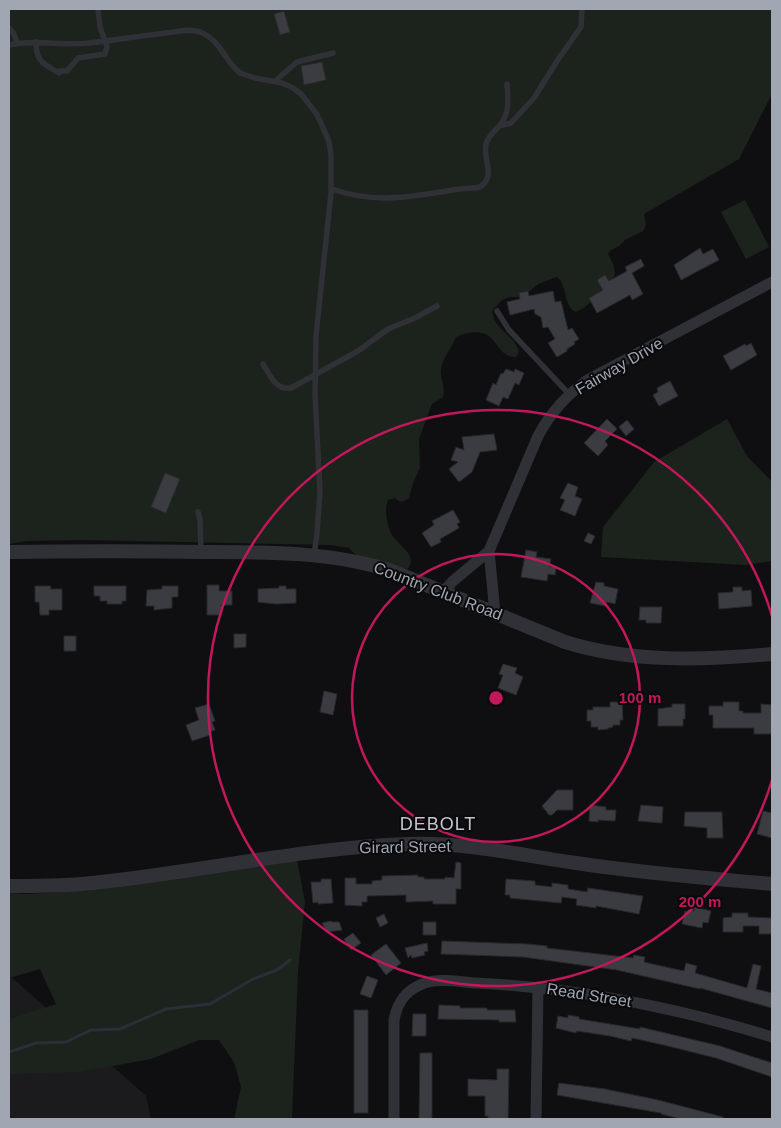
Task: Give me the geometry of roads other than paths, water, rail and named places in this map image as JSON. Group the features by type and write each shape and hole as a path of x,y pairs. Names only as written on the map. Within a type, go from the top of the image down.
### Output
{"street":[{"name":"Fairway Drive","path":"443,592 453,581 489,551 545,422 569,394 589,380 772,282"},
{"name":"Fairway Drive","path":"489,551 495,613"},
{"name":"Country Club Road","path":"9,552 201,552 314,555 374,565 565,642 589,649 620,655 654,658 728,657 772,654"},
{"name":"Girard Street","path":"9,886 44,886 102,882 292,854 409,844 473,847 638,871 772,884"},
{"name":"Read Street","path":"394,1119 394,1020 399,1004 406,994 421,984 440,981 538,987 610,997 707,1018 772,1037"},
{"path":"536,1119 538,987"}],"lane":[{"path":"36,42 38,60 59,73 60,71 67,71 78,58 103,55 107,52 100,27 98,9"},
{"path":"499,126 511,123 534,98 581,27 582,9"},
{"path":"9,28 14,34 17,43"},
{"path":"9,45 36,42 93,42 180,31 199,32 220,46 235,69 254,78 275,81 290,86 301,94 322,123 332,155 332,189 317,316 315,374 320,492 318,534 314,555"},
{"path":"93,42 95,56"},
{"path":"275,81 283,72 297,62 333,53"},
{"path":"332,189 352,196 374,198 430,194 480,187 486,183 489,172 486,146 490,136 505,117 508,106 507,84"},
{"path":"263,364 281,388 291,388 358,351 388,329 407,322 437,306"},
{"path":"497,311 509,330 569,394"},
{"path":"198,512 201,552"}],"waterway":[{"path":"9,1052 36,1043 66,1042 91,1030 120,1029 166,1009 210,1004 253,979 277,970 290,960"}],"district":[{"name":"DEBOLT","path":"438,824"}]}
